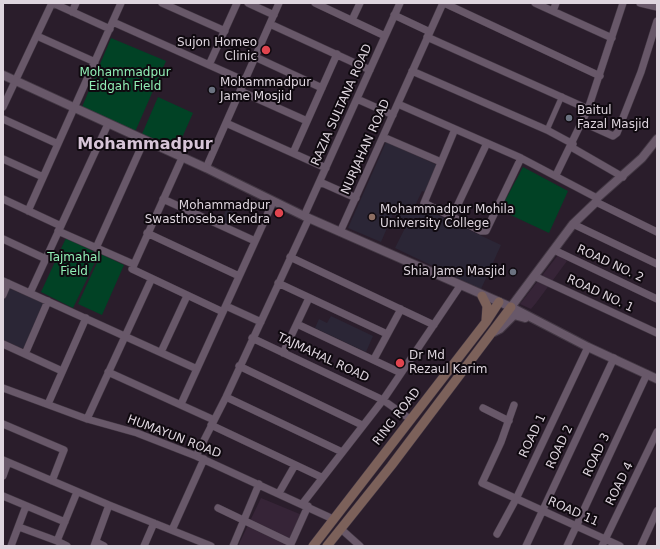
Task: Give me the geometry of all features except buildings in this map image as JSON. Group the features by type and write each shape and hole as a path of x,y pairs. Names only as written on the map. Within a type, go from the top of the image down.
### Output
{"main road":[{"path":"482,296 487,306 486,322"},
{"name":"RING ROAD","path":"313,546 486,322 499,302"},
{"name":"RING ROAD","path":"327,546 391,466 512,308"},
{"path":"441,381 450,388"},
{"path":"381,457 391,466"}],"street":[{"path":"3,107 52,3 110,29"},
{"path":"72,12 76,3"},
{"path":"28,210 121,3"},
{"path":"162,3 225,31"},
{"path":"210,65 237,3"},
{"path":"248,3 274,15"},
{"path":"206,168 279,3"},
{"path":"352,20 360,3"},
{"name":"RAZIA SULTANA ROAD","path":"306,217 326,168 400,3"},
{"name":"NURJAHAN ROAD","path":"340,232 443,3 600,76"},
{"path":"535,3 612,38"},
{"path":"553,11 556,3"},
{"path":"556,175 572,146 588,108 600,76 623,3"},
{"path":"640,3 657,7"},
{"path":"320,4 385,36"},
{"path":"394,16 429,34 588,108"},
{"path":"113,22 245,81"},
{"path":"582,122 613,136 617,133 641,72 657,22"},
{"path":"270,24 370,70"},
{"path":"37,36 95,62"},
{"path":"293,154 337,54"},
{"path":"255,57 322,88"},
{"path":"412,71 547,130 623,177"},
{"path":"3,75 144,141 206,168 273,202 512,308 588,347 657,379"},
{"path":"240,91 308,121"},
{"path":"547,130 562,96"},
{"path":"357,99 393,115"},
{"path":"398,104 556,175 597,200 657,232"},
{"path":"3,119 58,144"},
{"path":"226,123 326,168"},
{"path":"30,293 108,124"},
{"path":"455,129 424,203 481,231 486,231 521,158"},
{"path":"383,137 441,162"},
{"path":"512,308 573,224 642,158 657,139"},
{"path":"96,248 144,141"},
{"path":"452,217 486,143"},
{"path":"3,158 43,177"},
{"path":"182,158 133,264 132,270 187,296 261,322"},
{"path":"320,182 356,198"},
{"path":"163,199 255,241"},
{"path":"3,200 28,210 96,248 133,264"},
{"path":"181,404 273,202"},
{"path":"196,456 226,397 252,338 261,322 306,217"},
{"path":"573,224 657,264"},
{"path":"147,233 239,276"},
{"path":"3,240 46,259"},
{"name":"ROAD NO. 2","path":"554,250 657,299"},
{"path":"290,257 434,325"},
{"name":"ROAD NO. 1","path":"534,276 657,333"},
{"path":"87,420 151,280"},
{"path":"3,295 6,282 126,335 197,369"},
{"path":"278,283 387,334"},
{"path":"218,508 291,544 305,505 321,477 383,400 460,286"},
{"path":"161,352 187,296"},
{"path":"283,353 309,298"},
{"path":"25,354 48,301"},
{"name":"TAJMAHAL ROAD","path":"374,359 401,309"},
{"path":"494,332 500,329 514,315 544,324"},
{"path":"48,404 86,318"},
{"name":"TAJMAHAL ROAD","path":"297,324 401,373"},
{"name":"TAJMAHAL ROAD","path":"252,338 383,400 410,419"},
{"path":"3,344 62,371"},
{"name":"ROAD 1","path":"497,534 516,499 588,347"},
{"name":"ROAD 2","path":"526,546 614,358"},
{"path":"239,366 362,425"},
{"path":"108,372 181,404 294,465 321,477"},
{"name":"ROAD 3","path":"567,546 647,374"},
{"name":"HUMAYUN ROAD","path":"3,388 87,420 137,433 204,459 333,519"},
{"path":"226,397 342,452"},
{"path":"483,408 509,421 514,405"},
{"name":"ROAD 11","path":"509,421 482,483 606,538 620,546"},
{"path":"3,424 64,450 52,481"},
{"name":"ROAD 4","path":"602,546 657,432"},
{"path":"172,530 204,459"},
{"path":"3,476 5,461 211,546"},
{"path":"279,493 294,465"},
{"path":"233,546 259,484"},
{"path":"57,541 77,492"},
{"path":"3,496 65,522"},
{"path":"104,546 95,544 109,505"},
{"path":"11,546 26,506"},
{"path":"641,546 657,511"},
{"path":"144,546 154,523"},
{"path":"19,527 67,546"},
{"path":"341,529 360,546"}],"shaded area":[{"path":"386,142 437,165 425,192 422,191 414,208 416,205 501,245 481,289 395,248 408,222 394,215 397,207 386,202 396,207 381,242 348,228"},
{"path":"226,209 233,212 228,226 221,223"},
{"path":"558,255 567,261 536,303 531,309 520,304"},
{"path":"8,288 44,303 26,350 3,340 3,299"},
{"path":"331,316 373,336 366,352 315,328 319,319 327,323"},
{"path":"261,498 302,515 289,546 238,546"}],"green space":[{"name":"Mohammadpur Eidgah Field","path":"111,38 166,61 135,132 82,107"},
{"path":"158,97 193,113 177,149 142,134"},
{"path":"523,167 568,191 549,233 500,210"},
{"name":"Tajmahal Field","path":"66,238 99,254 73,308 41,292"},
{"path":"101,254 124,265 102,315 78,304"}],"place":[{"name":"Sujon Homeo Clinic","path":"266,50"},
{"name":"Mohammadpur Jame Mosjid","path":"212,90"},
{"name":"Baitul Fazal Masjid","path":"569,118"},
{"name":"Mohammadpur Swasthoseba Kendra","path":"279,213"},
{"name":"Mohammadpur Mohila University College","path":"372,217"},
{"name":"Shia Jame Masjid","path":"513,272"},
{"name":"Dr Md Rezaul Karim","path":"400,363"}],"district":[{"name":"Mohammadpur","path":"145,145"}]}
